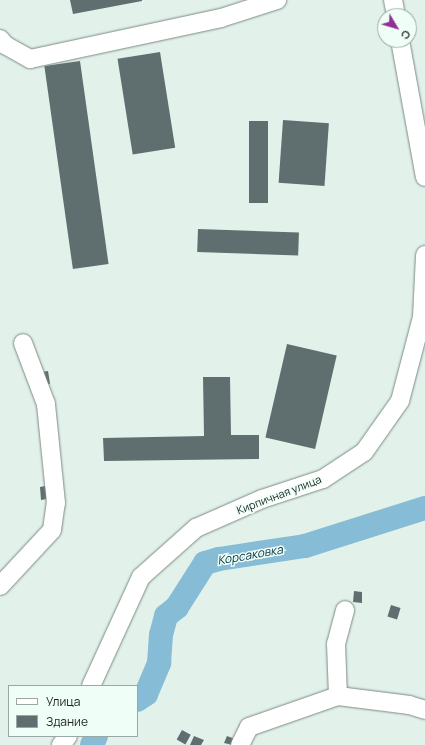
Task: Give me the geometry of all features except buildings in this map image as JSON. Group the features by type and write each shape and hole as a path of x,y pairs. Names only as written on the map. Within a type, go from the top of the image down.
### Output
{"street":[{"path":"0,39 5,46 30,60 222,18 277,0"},
{"path":"401,48 425,177"},
{"name":"Кирпичная улица","path":"91,685 141,577 196,528 262,499 323,478 364,452 400,401 422,317 425,255"},
{"path":"0,586 52,530 56,502 46,404 23,343"},
{"path":"338,696 336,644 345,610"},
{"path":"240,745 249,727 338,696 409,705 425,710"},
{"path":"61,745 67,737"}],"waterway":[{"name":"Корсаковка","path":"138,699 146,694 159,663 161,635 166,616 177,607 205,563 219,559 305,546 425,508"},
{"name":"Корсаковка","path":"92,745 96,737"}]}
